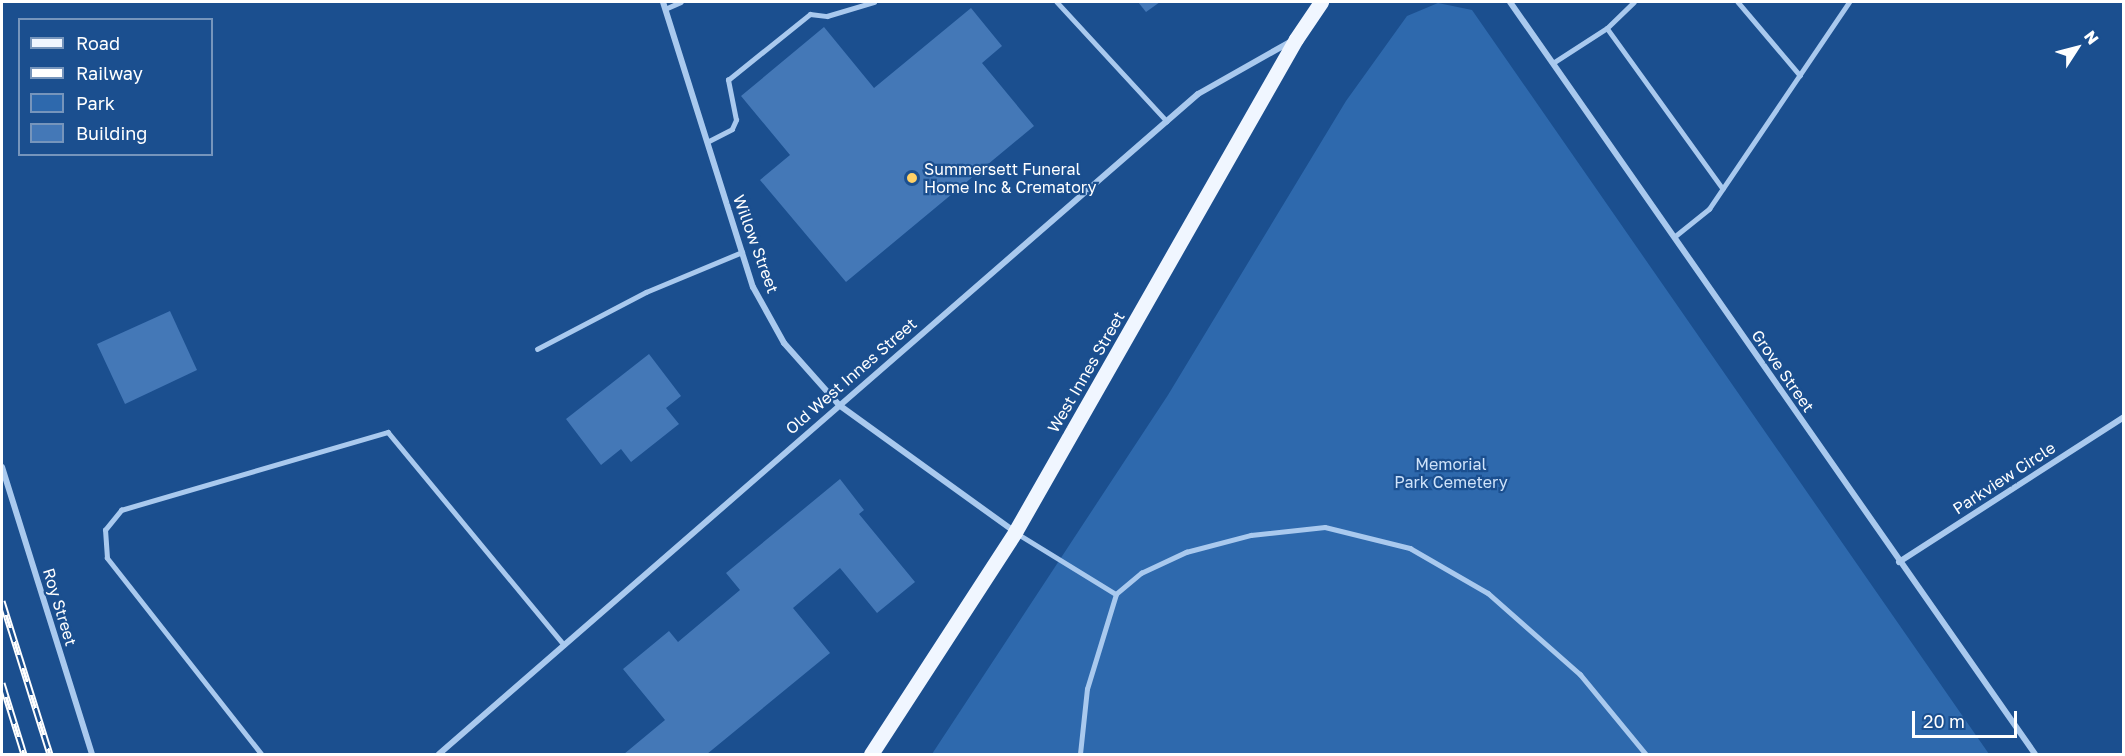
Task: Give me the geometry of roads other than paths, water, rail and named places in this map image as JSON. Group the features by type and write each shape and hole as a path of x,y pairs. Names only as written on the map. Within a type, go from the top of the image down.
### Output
{"main road":[{"name":"West Innes Street","path":"871,754 1016,532 1296,39 1321,2"}],"street":[{"name":"Willow Street","path":"663,2 753,287 784,343 839,405 1016,532"},
{"name":"Grove Street","path":"1510,2 2035,754"},
{"name":"Old West Innes Street","path":"439,754 1198,94 1296,39"},
{"name":"Parkview Circle","path":"1899,562 2124,417"},
{"name":"Roy Street","path":"2,467 92,754"}],"lane":[{"path":"665,9 681,2"},
{"path":"707,142 732,129 736,120 728,80 798,21 810,14 827,16 874,2"},
{"path":"1057,2 1167,121"},
{"path":"1553,63 1607,28 1634,2"},
{"path":"1738,2 1800,75"},
{"path":"1674,237 1709,209 1849,2"},
{"path":"1607,28 1723,189"},
{"path":"537,349 646,292 742,252"},
{"path":"261,754 107,558 105,530 121,510 388,432 564,645"},
{"path":"1080,754 1087,689 1116,594 1141,573 1186,552 1251,535 1325,527 1410,548 1488,593 1580,674 1646,754"},
{"path":"1016,532 1116,594"}],"railway":[{"path":"2,601 50,754"},
{"path":"2,683 24,754"}],"place":[{"name":"Summersett Funeral Home Inc & Crematory","path":"912,178"}],"park label":[{"name":"Memorial Park Cemetery","path":"1451,473"}]}
